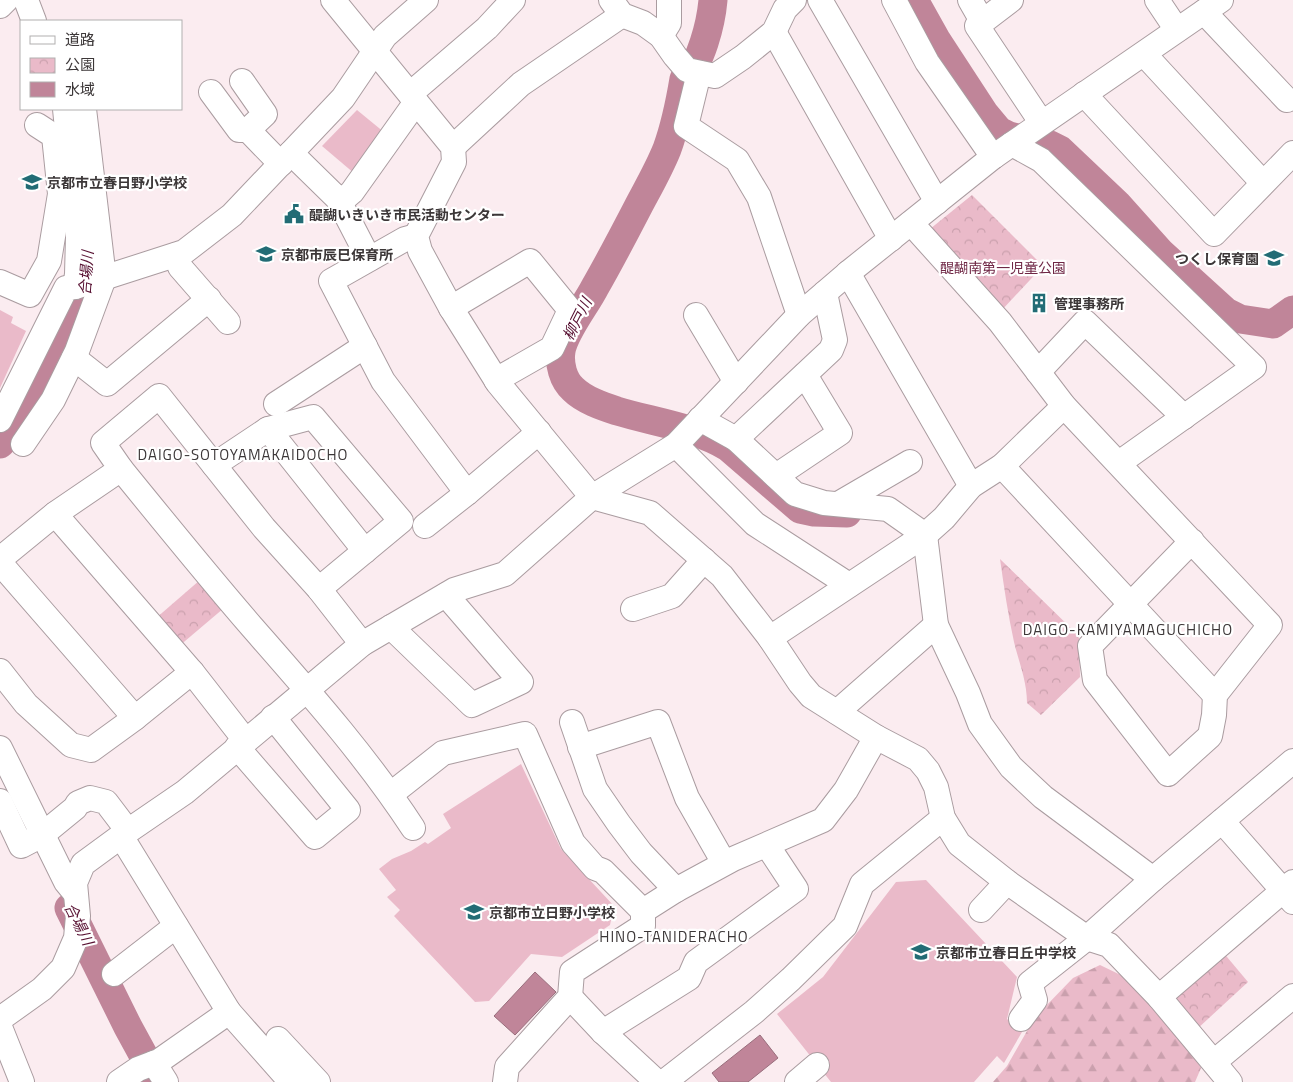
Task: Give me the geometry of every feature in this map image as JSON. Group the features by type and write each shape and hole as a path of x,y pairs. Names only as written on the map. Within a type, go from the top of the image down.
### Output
{"street":[{"path":"0,6 6,0"},
{"path":"26,0 34,20"},
{"path":"332,0 453,147 454,162 416,236 420,251 450,308 496,380 592,497 650,514 722,576 770,638 811,696 876,737 918,760 928,771 936,787 943,818 959,844 1007,882 1087,938 1109,945 1159,997 1230,1082"},
{"path":"40,278 84,284 184,252 232,215 343,98 386,36 426,0"},
{"path":"338,199 345,198 352,192 413,98 487,28 513,0"},
{"path":"661,36 669,22 669,0"},
{"path":"453,147 521,84 616,8 643,23 661,36 687,70 715,76 743,58 774,32 785,9 794,0"},
{"path":"820,0 937,202"},
{"path":"894,0 927,62 1006,148 1041,160 1254,367 1119,463"},
{"path":"970,0 982,21"},
{"path":"1011,0 977,26 1040,123"},
{"path":"1157,0 1177,30"},
{"path":"0,1018 42,989 63,968 77,927 75,883 83,864 124,833 185,792 362,644 454,590 505,574 592,497 676,445 799,315 937,202 1040,123 1212,6 1291,100"},
{"path":"774,32 891,239"},
{"path":"1144,54 1263,184"},
{"path":"700,73 686,126 737,160 760,197 799,315"},
{"path":"242,81 265,114 248,130"},
{"path":"211,92 239,130 248,130 338,199 369,259"},
{"path":"1084,94 1214,234 1293,153"},
{"path":"65,110 78,237 78,274 84,284"},
{"path":"23,444 53,400 74,358 84,284 84,110"},
{"path":"0,282 30,295 49,261 60,194 54,136 37,125"},
{"path":"911,223 1000,322 1064,406 1119,463 1270,625 1215,695 1210,736 1168,774 1095,680 1090,646 1192,542"},
{"path":"416,236 404,239 331,281 383,381 468,493"},
{"path":"176,255 180,266 228,322"},
{"path":"450,308 530,261 570,310 552,348 496,380"},
{"path":"848,273 971,486"},
{"path":"0,420 84,284"},
{"path":"736,439 831,350 835,340 826,293"},
{"path":"74,358 107,384 209,299"},
{"path":"696,316 736,382"},
{"path":"1038,372 1085,322 1184,417"},
{"path":"276,404 365,346"},
{"path":"776,476 840,433 804,375"},
{"path":"362,644 319,589 264,528 159,396 103,443 121,469 198,564 306,690 391,794 413,828"},
{"path":"770,638 925,534 944,518 971,486 1002,466 1064,406"},
{"path":"214,465 268,429 313,417 401,521 319,589"},
{"path":"700,419 736,439 795,494 824,503 888,509 925,534 936,625 968,693 980,724 1011,767 1043,797 1153,879"},
{"path":"268,429 365,550"},
{"path":"425,526 468,493 539,432"},
{"path":"676,445 755,524 849,585"},
{"path":"838,504 910,462"},
{"path":"1002,466 1215,695"},
{"path":"121,469 55,514 1,556 136,718"},
{"path":"55,514 192,672 241,744 315,837 348,810 273,717"},
{"path":"633,609 672,596 704,560"},
{"path":"391,627 472,705 521,682 446,595"},
{"path":"837,712 936,625"},
{"path":"0,671 26,704 71,745 91,750 136,718 192,672"},
{"path":"572,722 595,789 641,853 676,890"},
{"path":"580,747 658,722 687,798 724,864"},
{"path":"391,794 443,753 525,734 573,843 595,868 603,870 643,911 643,926 572,972 570,997 507,1067 505,1082"},
{"path":"643,911 676,890 724,864 823,820 846,790 876,737"},
{"path":"0,748 38,838 75,893"},
{"path":"1021,1019 1035,1000 1030,984 1087,938 1153,879 1293,761"},
{"path":"0,801 21,846 38,838 75,808 78,803 90,798 106,802 176,926 229,1012 291,1082"},
{"path":"664,1082 754,1012 791,979 845,926 862,884 943,818"},
{"path":"1159,997 1290,891 1222,821"},
{"path":"603,1032 689,978 696,962 796,889 767,845"},
{"path":"981,910 1007,882"},
{"path":"114,974 176,926"},
{"path":"1214,1062 1293,996"},
{"path":"570,997 603,1032 657,1082"},
{"path":"119,1082 153,1069 229,1012"},
{"path":"0,1027 22,1082"},
{"path":"278,1039 318,1082"},
{"path":"797,1082 817,1065"}],"green space":[{"path":"357,110 385,133 355,174 322,146"},
{"name":"醍醐南第一児童公園","path":"972,195 1043,266 1001,311 955,253 930,229"},
{"path":"0,310 13,317 11,323 26,331 0,388"},
{"path":"1000,559 1079,636 1080,677 1041,715 1027,703 1024,680 1010,622"},
{"path":"200,580 224,608 178,647 155,619"},
{"path":"521,764 561,849 614,906 610,925 562,957 531,954 489,1001 475,1002 394,916 400,910 387,897 396,890 379,869 392,859 411,851 425,842 428,844 451,828 443,814"},
{"name":"京都市立春日丘中学校","path":"926,880 1017,977 1007,1019 1022,1032 1004,1063 997,1056 974,1082 831,1082 777,1014 823,977 896,882"},
{"path":"1222,951 1248,982 1196,1030 1171,996"},
{"path":"1100,965 1129,979 1185,1040 1201,1068 1195,1082 993,1082 1007,1066 1027,1031 1042,1010 1073,978"}],"water":[{"path":"535,972 556,992 515,1035 494,1016"},
{"path":"760,1035 778,1058 748,1082 719,1082 712,1073"}],"waterway":[{"name":"柳戸川","path":"713,0 704,42 695,64 684,79 677,115 661,164 612,257 566,336 561,351 562,371 573,389 594,402 617,411 702,434 728,447 800,509 814,512 847,513"},
{"path":"914,0 937,41 984,113 999,131 1009,136 1050,145 1060,150 1117,204 1160,252 1226,312 1240,319 1273,324 1293,310"},
{"name":"合場川","path":"0,444 23,421 86,300 90,260 85,222"},
{"name":"合場川","path":"69,908 128,1027 158,1082"}],"place":[{"name":"京都市立春日野小学校","path":"32,182"},
{"name":"醍醐いきいき市民活動センター","path":"294,214"},
{"name":"京都市辰巳保育所","path":"266,254"},
{"name":"つくし保育園","path":"1274,258"},
{"name":"管理事務所","path":"1039,303"},
{"name":"京都市立日野小学校","path":"474,912"},
{"name":"京都市立春日丘中学校","path":"921,952"}],"district":[{"name":"DAIGO-SOTOYAMAKAIDOCHO","path":"243,454"},
{"name":"DAIGO-KAMIYAMAGUCHICHO","path":"1128,629"},
{"name":"HINO-TANIDERACHO","path":"674,936"}]}
